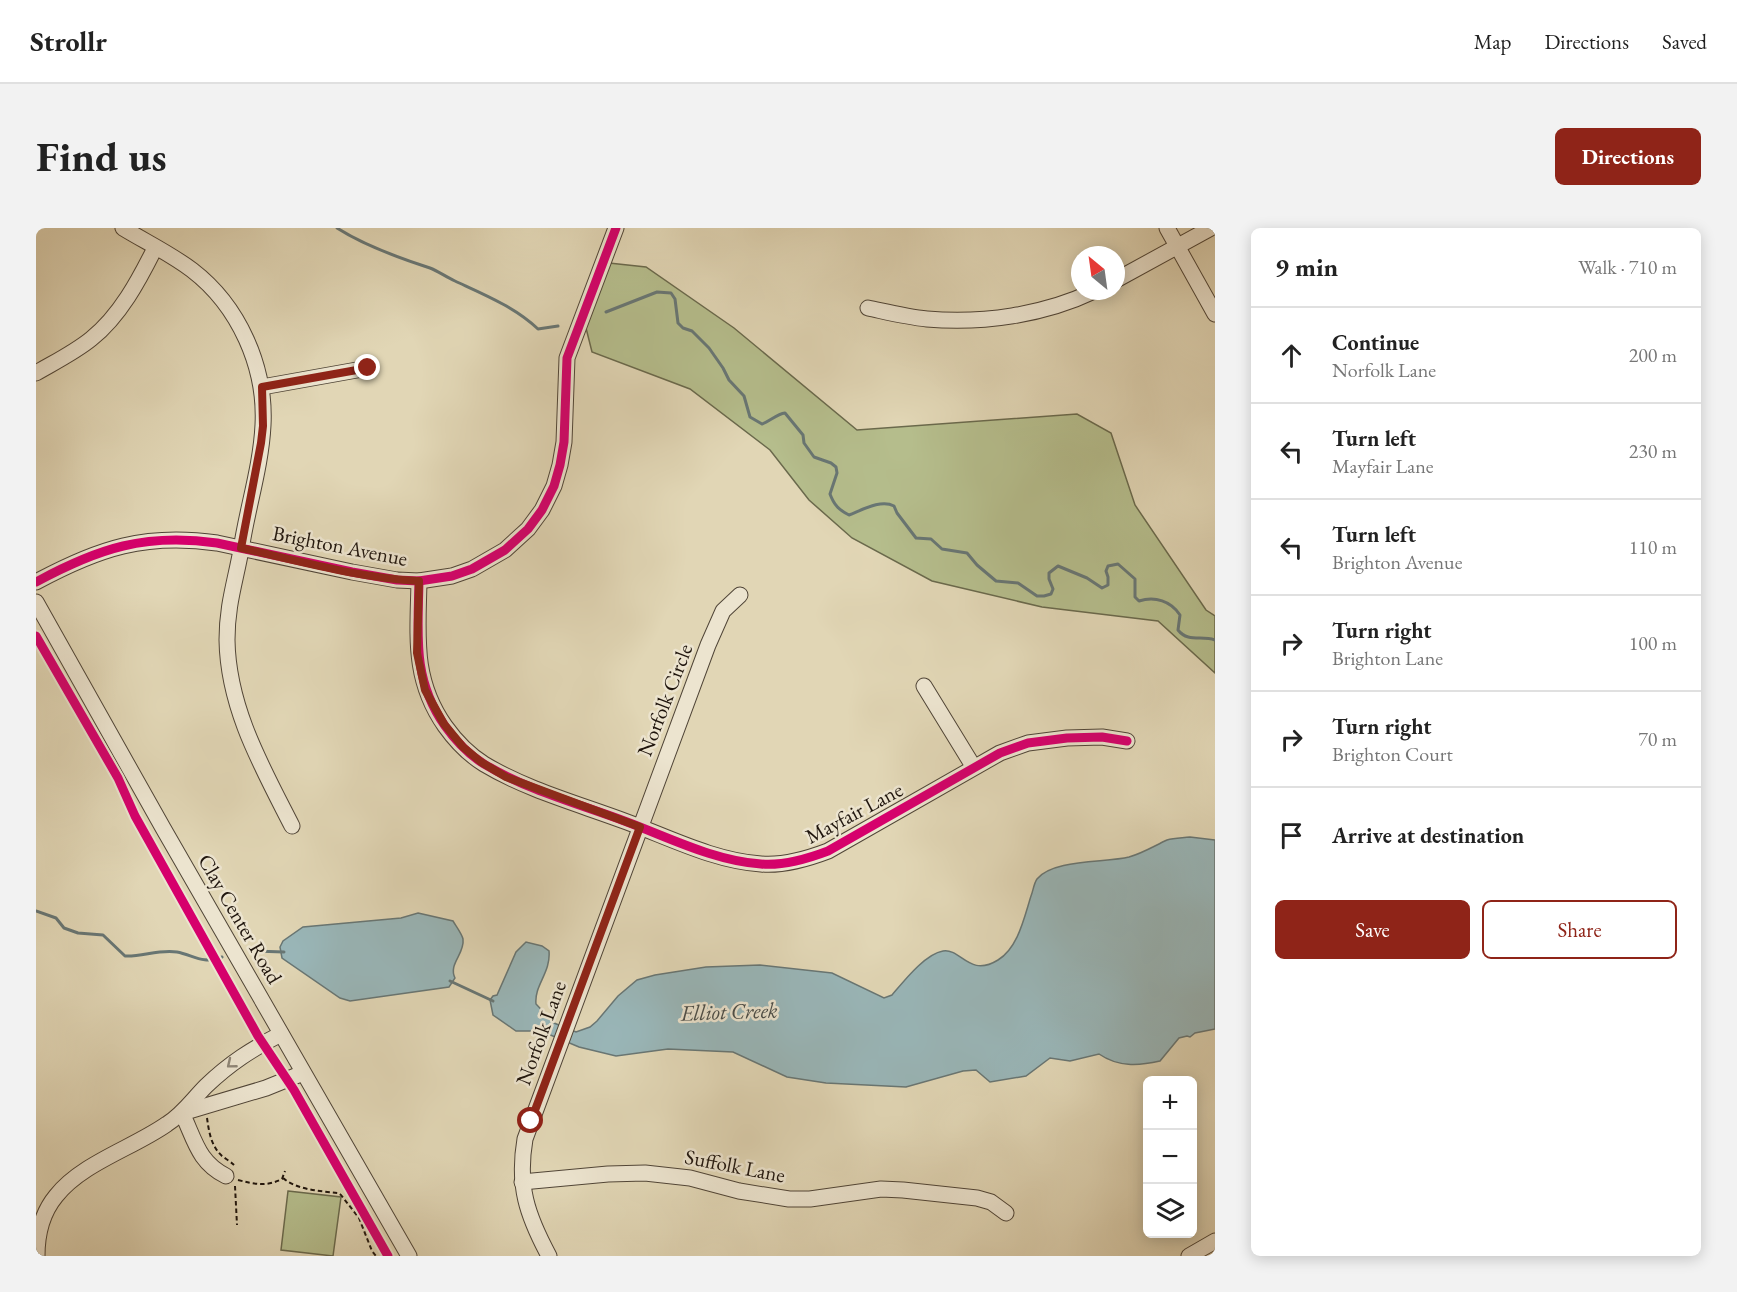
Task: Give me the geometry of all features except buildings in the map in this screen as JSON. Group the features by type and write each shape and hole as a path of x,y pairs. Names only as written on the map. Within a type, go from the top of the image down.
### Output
{"street":[{"path":"123,228 192,270 222,300 247,341 262,387 261,443 228,610 227,640 231,681 248,738 292,826"},
{"name":"Brighton Avenue","path":"36,582 84,558 135,542 195,540 397,580 419,581 452,576 490,560 520,536 542,510 554,486 564,441 567,358 616,228"},
{"path":"1167,228 1215,314"},
{"path":"1125,275 1211,228"},
{"path":"36,373 77,349 101,330 121,307 155,248"},
{"path":"868,308 928,319 984,319 1043,309 1071,299"},
{"path":"262,387 368,368"},
{"name":"Mayfair Lane","path":"419,581 417,653 425,690 444,724 458,741 481,762 506,777 690,846 743,862 764,865 786,863 828,851 973,766 1028,743 1066,738 1102,737 1127,741"},
{"name":"Norfolk Circle","path":"640,827 720,617 740,595"},
{"name":"Clay Center Road","path":"36,602 409,1256"},
{"path":"924,686 973,766"},
{"name":"Norfolk Lane","path":"549,1256 535,1230 525,1203 522,1160 525,1139 640,827"},
{"path":"36,1256 38,1236 44,1216 60,1191 75,1178 154,1134 182,1113 197,1095 236,1059 281,1034"},
{"path":"182,1113 266,1088 303,1073"},
{"path":"182,1113 203,1159 217,1172 226,1176"},
{"name":"Suffolk Lane","path":"522,1182 608,1174 653,1173 690,1178 739,1191 789,1199 881,1189 977,1198 992,1202 1006,1214"},
{"path":"1189,1256 1215,1241"}],"path":[{"path":"226,1176 259,1185 271,1184 283,1178 285,1171"},
{"path":"283,1178 307,1188 338,1192 359,1218 375,1256"},
{"path":"353,1194 376,1235"}],"green space":[{"path":"609,263 646,267 734,328 857,430 1077,414 1111,433 1135,505 1206,610 1215,616 1215,673 1158,621 1042,607 932,581 852,538 809,500 770,450 690,389 592,352 585,324"},
{"path":"288,1191 341,1197 333,1256 281,1250"}],"water":[{"path":"1190,837 1215,840 1215,1029 1179,1038 1160,1061 1128,1064 1113,1061 1099,1054 1070,1061 1050,1058 1026,1076 990,1082 976,1070 963,1071 906,1087 826,1083 787,1077 733,1052 668,1049 616,1056 579,1047 541,1031 516,1031 493,1015 490,1000 497,995 516,952 526,942 542,946 549,951 548,966 537,991 536,1004 554,1023 576,1032 590,1027 618,996 637,980 706,967 760,965 832,973 884,998 892,995 915,969 936,953 949,951 980,966 988,965 1005,955 1019,932 1036,881 1045,873 1067,865 1129,857 1167,840"},
{"path":"418,913 453,921 462,937 462,949 453,973 455,978 449,987 350,1001 340,998 282,958 280,947 283,941 303,927 401,918"}],"waterway":[{"path":"337,228 371,246 433,269 488,296 519,314 538,329 558,326"},
{"path":"606,312 657,292 671,293 675,299 678,323 683,328 692,331 709,348 729,380 744,396 750,417 762,424 785,413 803,435 804,443 814,457 836,467 837,473 830,494 835,504 845,513 849,515 877,504 894,506 916,538 931,539 942,549 967,553 996,581 1018,583 1037,596 1051,594 1053,589 1049,573 1058,566 1087,578 1102,588 1108,585 1106,571 1108,566 1118,564 1135,579 1135,597 1139,601 1151,599 1167,603 1180,615 1178,630 1182,634 1191,638 1215,640"},
{"name":"Elliot Creek","path":"36,911 56,918 64,928 78,933 103,935 125,956 170,951 204,960 222,957"},
{"name":"Elliot Creek","path":"250,951 284,952"},
{"name":"Elliot Creek","path":"450,981 493,1001"}],"cycle path":[{"path":"36,582 102,552 123,546 167,540 217,543 352,572 397,580 419,581 452,576 472,569 505,550 528,529 542,510 554,486 564,442 567,358 616,228"},
{"path":"419,581 418,638 422,674 434,708 445,726 467,751 484,764 535,789 710,854 744,862 787,863 828,851 1000,753 1028,743 1067,738 1102,737 1127,741"},
{"path":"36,636 118,778 135,816 258,1036 294,1090 388,1256"}],"route":[{"path":"368,368 262,387 261,443 241,548 352,572 397,580 419,581 417,653 425,690 453,736 481,762 506,777 640,827 531,1121"}]}
